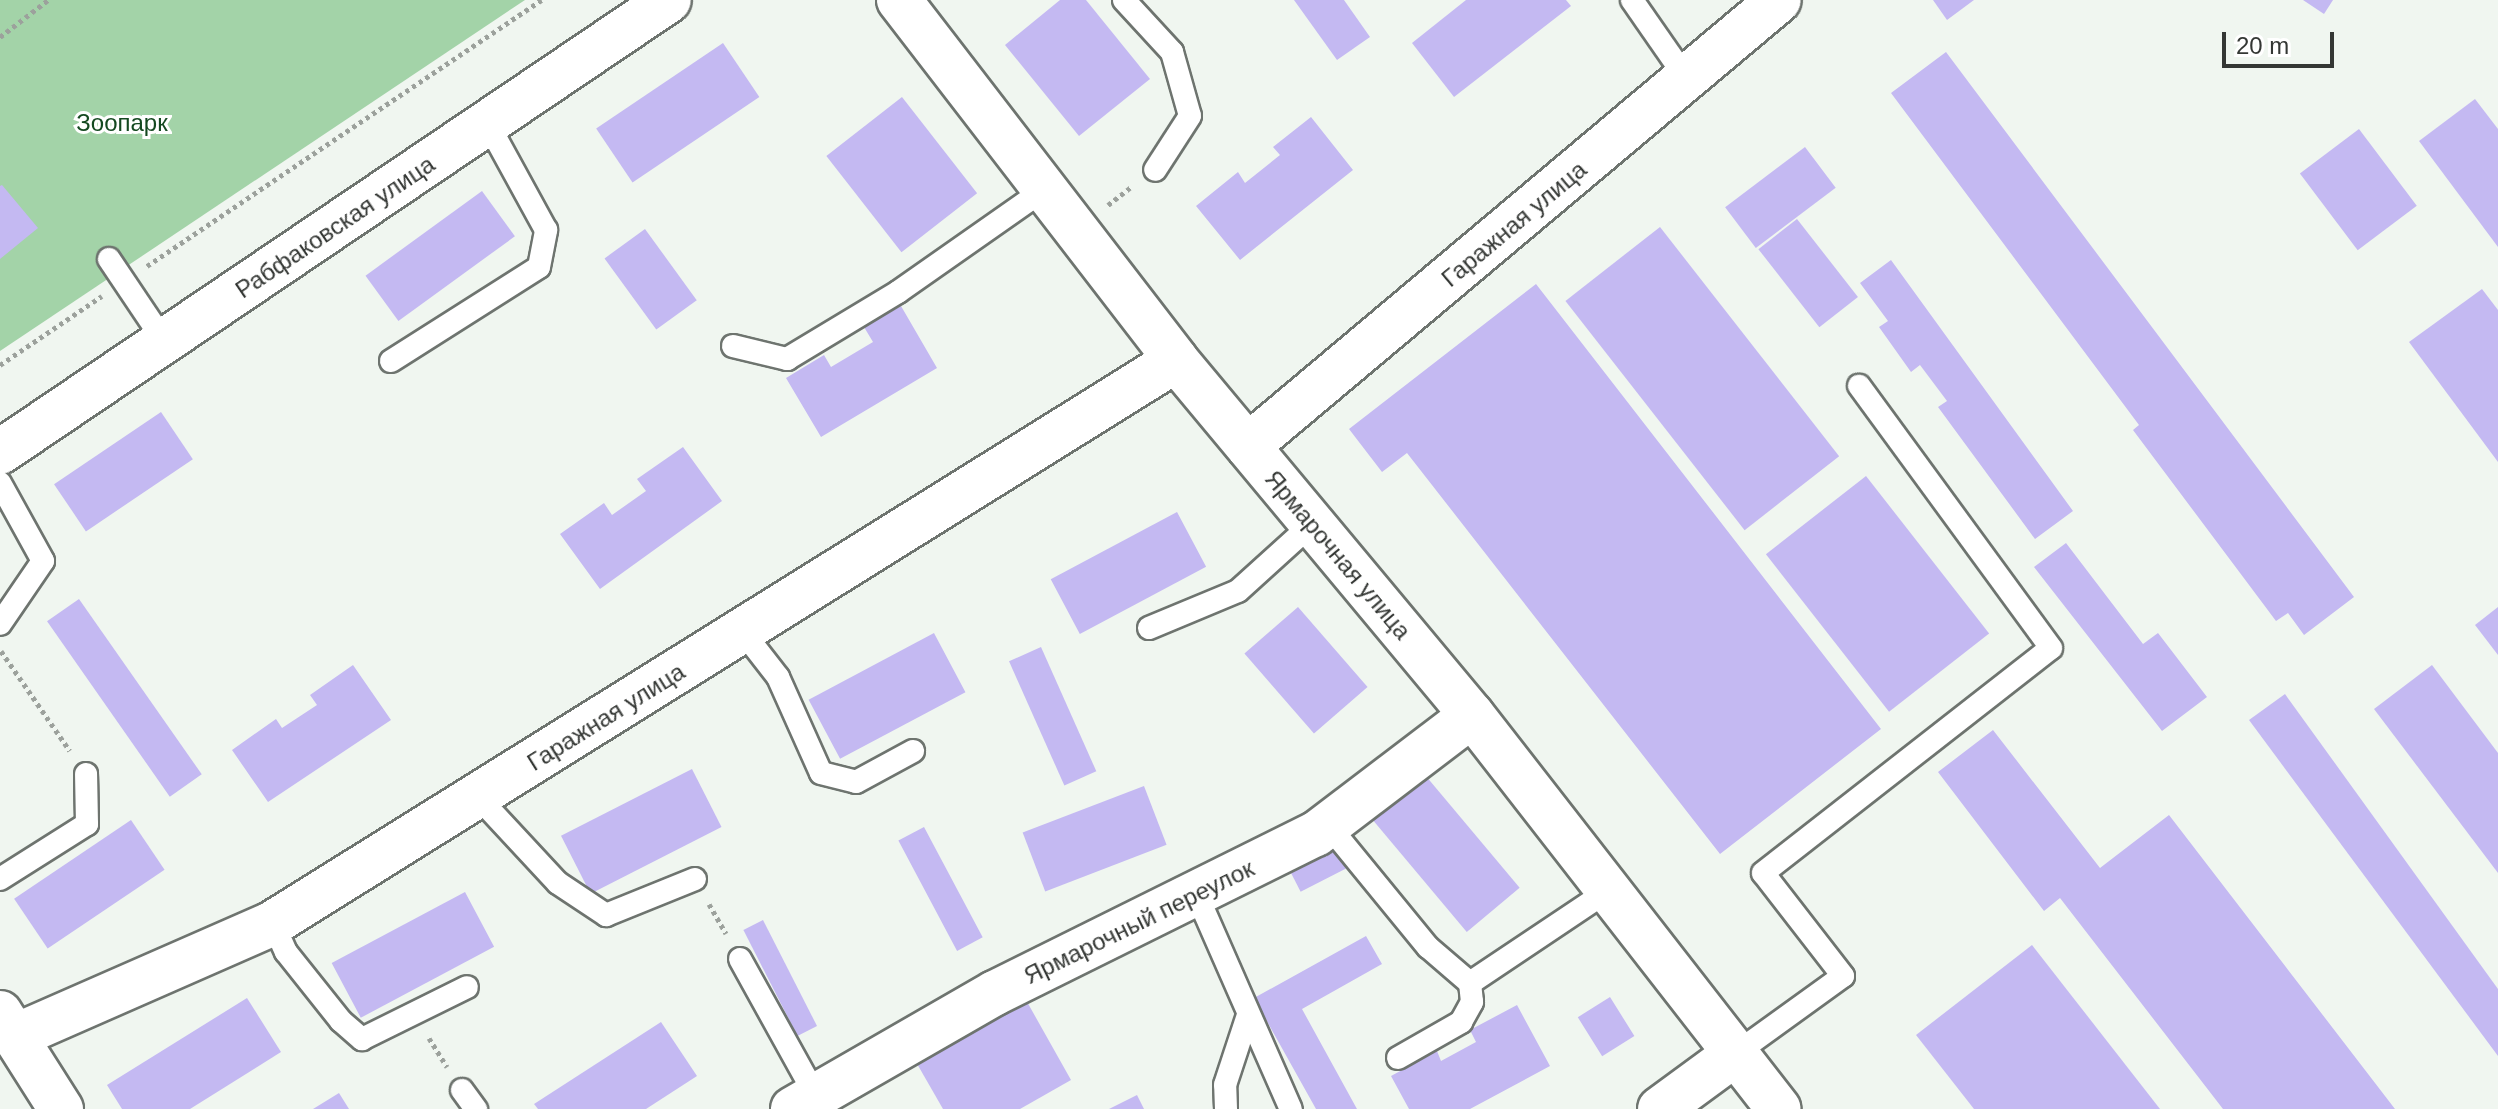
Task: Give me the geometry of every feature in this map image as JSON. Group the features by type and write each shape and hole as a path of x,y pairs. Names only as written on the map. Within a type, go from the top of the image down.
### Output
{"street":[{"name":"Рабфаковская улица","path":"0,452 669,0"},
{"name":"Ярмарочная улица","path":"899,0 1176,360 1472,715 1779,1109"},
{"name":"Гаражная улица","path":"1248,446 1779,0"},
{"name":"Гаражная улица","path":"8,1025 273,923 1176,360"},
{"name":"Ярмарочный переулок","path":"819,1101 995,993 1328,825 1472,715"},
{"path":"8,1025 61,1109"},
{"path":"1660,1109 1735,1054"}],"lane":[{"path":"1124,0 1172,52 1190,116 1155,170"},
{"path":"1632,0 1687,79"},
{"path":"391,361 539,267 546,230 488,124"},
{"path":"733,346 787,359 898,292 1045,189"},
{"path":"109,259 164,341"},
{"path":"1735,1054 1843,976 1763,873 2051,648 1859,386"},
{"path":"0,483 43,561 0,624"},
{"path":"1149,628 1238,591 1312,524"},
{"path":"743,632 778,677 821,773 856,782 913,751"},
{"path":"0,879 87,824 86,774"},
{"path":"478,797 558,883 606,915 695,879"},
{"path":"1328,825 1428,947 1470,983 1472,1002 1461,1022 1398,1058"},
{"path":"1470,983 1609,890"},
{"path":"1196,893 1291,1109"},
{"path":"273,923 286,952 341,1021 362,1039 467,987"},
{"path":"740,959 819,1101"},
{"path":"1226,1109 1225,1085 1248,1015"},
{"path":"462,1090 476,1109"}],"path":[{"path":"0,37 48,0"},
{"path":"0,365 542,0"},
{"path":"1076,229 1155,170"},
{"path":"0,650 86,774"},
{"path":"695,879 740,959"},
{"path":"413,1014 462,1090"}],"green space":[{"name":"Зоопарк","path":"0,0 525,0 0,351"}],"building":[{"path":"1060,0 1086,0 1150,79 1079,136 1005,45"},
{"path":"1294,0 1344,0 1370,37 1337,60"},
{"path":"1466,0 1566,0 1571,6 1454,97 1412,43"},
{"path":"1933,0 1974,0 1947,20"},
{"path":"2303,0 2333,0 2324,14"},
{"path":"723,43 759,97 633,182 596,129"},
{"path":"1946,52 2354,597 2304,635 2288,613 2276,621 2133,430 2139,425 1891,93"},
{"path":"902,97 977,193 901,252 826,156"},
{"path":"2475,99 2498,129 2498,247 2419,141"},
{"path":"1311,117 1353,170 1240,260 1196,206 1238,172 1245,183 1280,155 1273,147"},
{"path":"2359,129 2417,206 2358,250 2300,174"},
{"path":"1805,147 1836,188 1756,248 1725,207"},
{"path":"0,186 38,228 0,259"},
{"path":"482,191 515,236 398,321 366,276"},
{"path":"1797,219 1858,297 1819,327 1758,249"},
{"path":"1660,227 1839,456 1745,530 1565,301"},
{"path":"645,229 697,300 656,330 605,258"},
{"path":"1891,260 2073,511 2035,539 1938,407 1947,401 1920,365 1911,372 1879,327 1888,321 1860,283"},
{"path":"1536,284 1881,729 1720,854 1407,453 1382,472 1349,429"},
{"path":"2482,289 2498,310 2498,462 2409,342"},
{"path":"901,306 937,368 821,437 786,378 824,355 831,367 873,342 864,327"},
{"path":"161,412 193,459 86,531 54,484"},
{"path":"683,447 722,501 600,589 560,534 604,503 612,515 646,491 637,479"},
{"path":"1866,476 1989,634 1889,712 1766,554"},
{"path":"1177,512 1206,567 1080,634 1051,579"},
{"path":"2066,543 2143,644 2158,633 2207,697 2162,731 2034,567"},
{"path":"79,599 202,774 170,797 47,621"},
{"path":"1298,607 1368,687 1314,734 1244,654"},
{"path":"2498,607 2498,655 2475,625"},
{"path":"934,633 965,692 840,759 809,700"},
{"path":"1041,647 1096,771 1064,785 1009,661"},
{"path":"353,665 391,720 268,802 232,750 276,719 282,728 317,705 310,695"},
{"path":"2432,665 2498,753 2498,873 2374,709"},
{"path":"2285,694 2498,989 2498,1056 2249,720"},
{"path":"1993,730 2100,868 2169,815 2395,1109 2223,1109 2060,898 2044,911 1938,772"},
{"path":"692,769 722,827 591,894 561,836"},
{"path":"1420,769 1520,888 1467,932 1367,813"},
{"path":"1144,786 1167,845 1045,891 1023,833"},
{"path":"131,820 165,870 48,949 14,899"},
{"path":"924,827 983,937 957,951 898,841"},
{"path":"1332,841 1346,869 1301,892 1287,864"},
{"path":"465,892 494,947 361,1018 332,963"},
{"path":"763,920 817,1026 797,1036 743,930"},
{"path":"1366,936 1382,964 1302,1009 1357,1109 1316,1109 1254,998"},
{"path":"2032,945 2160,1109 1974,1109 1916,1035"},
{"path":"1610,997 1634,1036 1602,1056 1578,1017"},
{"path":"247,998 281,1052 190,1109 122,1109 107,1085"},
{"path":"1026,1000 1071,1080 1020,1109 943,1109 916,1062"},
{"path":"1517,1005 1550,1066 1470,1109 1409,1109 1391,1076 1437,1051 1441,1061 1476,1042 1470,1030"},
{"path":"661,1022 697,1076 646,1109 538,1109 534,1104"},
{"path":"339,1093 349,1109 313,1109"},
{"path":"1137,1095 1144,1109 1109,1109"}]}
